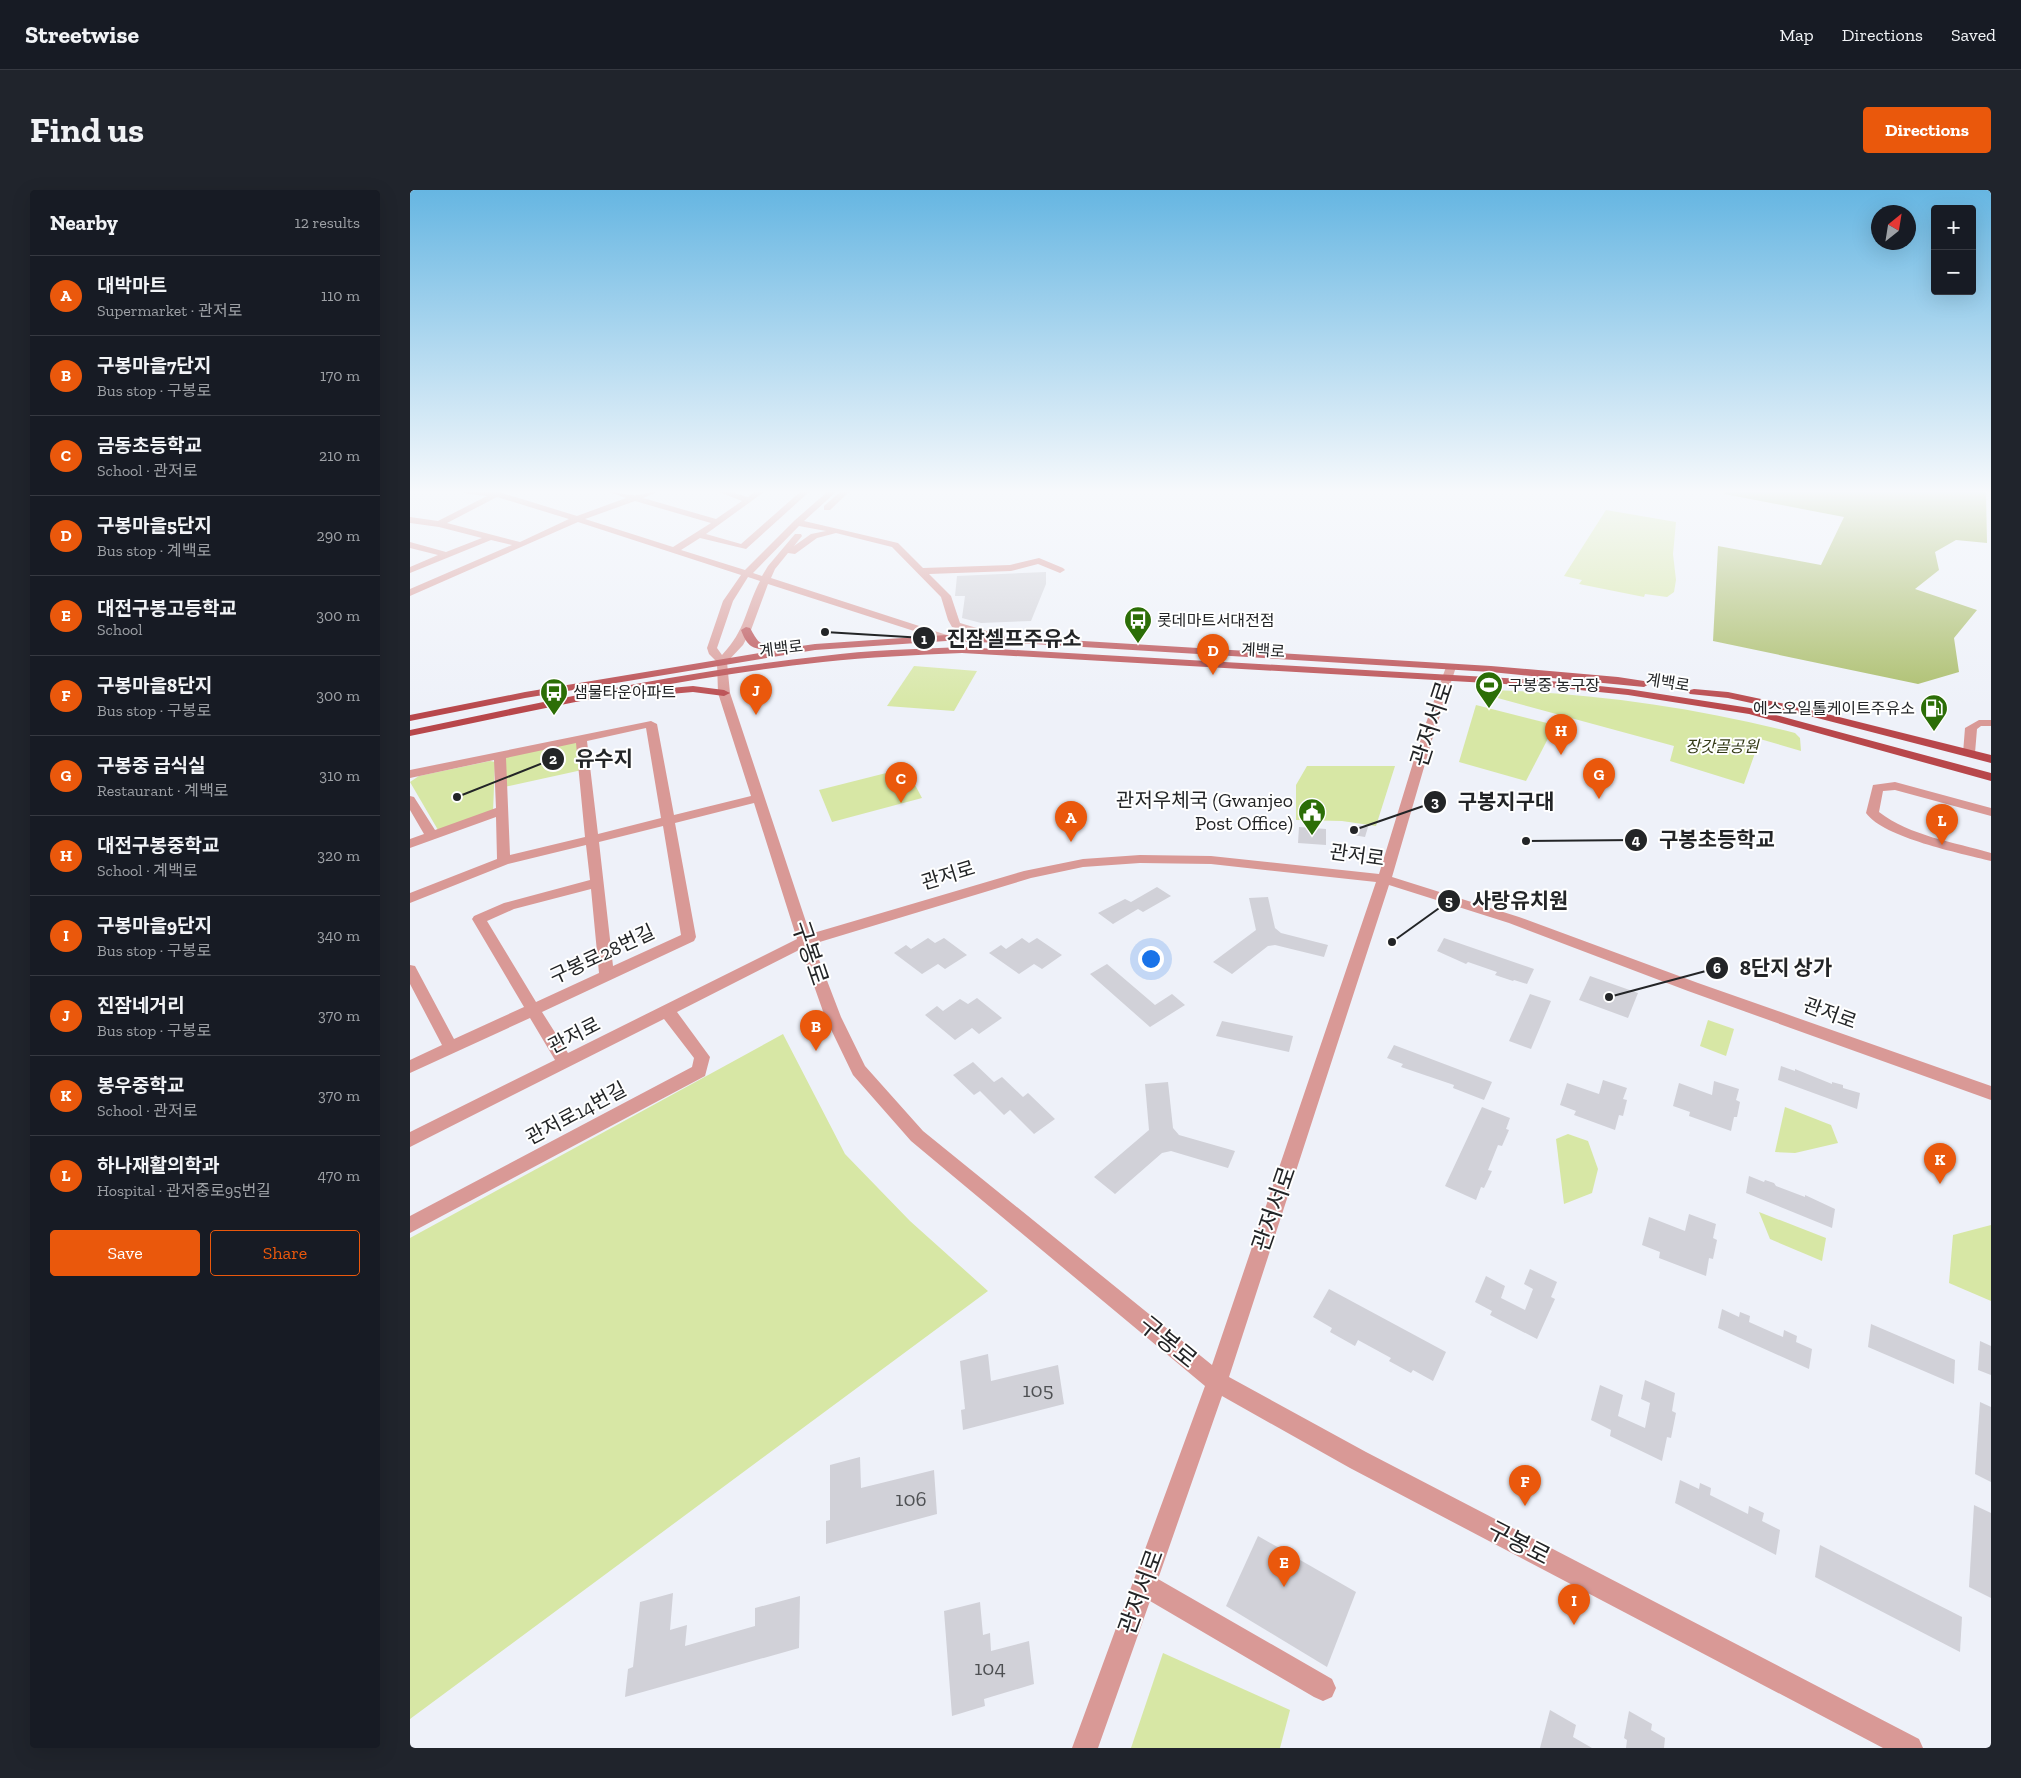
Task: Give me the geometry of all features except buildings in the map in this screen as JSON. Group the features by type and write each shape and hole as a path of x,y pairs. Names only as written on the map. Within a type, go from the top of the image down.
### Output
{"main road":[{"path":"746,630 751,642 758,646 814,647"},
{"name":"계백로","path":"410,733 627,690 722,666 814,647 946,638 1006,640 1449,672 1628,692 1750,711 1991,777"},
{"name":"계백로","path":"410,718 516,697 722,666 912,651 962,650 1618,680 1694,692 1787,712 1991,766"},
{"path":"627,690 648,695 693,689 724,693"},
{"path":"1694,692 1728,695 1761,701 1991,759"},
{"path":"1708,705 1991,782"}],"street":[{"path":"410,570 423,565"},
{"path":"410,593 477,565"},
{"path":"716,565 946,638"},
{"path":"746,574 755,565"},
{"path":"722,666 746,630 764,580 773,565"},
{"path":"771,568 775,565"},
{"path":"916,565 946,596 956,625 1006,640"},
{"path":"923,571 1011,568 1020,565"},
{"path":"1048,565 1060,570"},
{"path":"420,566 451,576"},
{"name":"구봉로","path":"746,574 728,601 712,648 722,666 724,693 805,941 833,1017 860,1070 918,1136 1217,1382 1358,1460 1910,1748"},
{"name":"관저서로","path":"1085,1748 1217,1382 1384,879 1449,672"},
{"path":"1969,753 1971,728 1979,722 1991,723"},
{"path":"410,774 651,724 670,820"},
{"path":"582,738 607,975"},
{"path":"500,756 504,861"},
{"path":"1991,812 1895,786 1876,788 1872,812 1878,819 1895,829 1991,857"},
{"path":"410,898 504,861 759,798"},
{"path":"410,800 432,836"},
{"path":"410,844 502,810"},
{"name":"구봉로28번길","path":"410,1067 689,937 670,820"},
{"name":"관저로","path":"410,1140 805,941 1029,874 1094,861 1140,859 1211,860 1384,879 1514,920 1684,984 1991,1094"},
{"name":"구봉로28번길","path":"565,1063 478,919 509,906 597,883"},
{"path":"410,970 451,1048"},
{"name":"관저로14번길","path":"410,1225 699,1071 702,1057 667,1011"},
{"path":"1144,1584 1323,1688"}],"green space":[{"path":"1571,565 1674,565 1676,580 1674,592 1667,597 1645,594 1644,597 1579,584 1582,580 1564,576"},
{"path":"1717,565 1938,565 1939,570 1915,589 1977,610 1954,638 1959,672 1918,684 1713,641"},
{"path":"914,666 977,671 954,711 887,706"},
{"name":"장갓골공원","path":"1483,690 1562,694 1680,708 1795,733 1800,738 1801,751 1760,739 1744,784 1670,761 1674,746 1483,694"},
{"path":"1476,705 1555,725 1526,781 1459,762"},
{"path":"577,741 582,770 504,787 506,756"},
{"path":"490,761 495,762 493,812 438,830 410,782 419,776"},
{"path":"1307,766 1395,766 1376,826 1342,821 1296,820 1296,785"},
{"path":"906,768 922,798 832,822 819,790"},
{"path":"1708,1020 1734,1029 1726,1056 1700,1046"},
{"path":"783,1034 845,1154 910,1221 988,1291 410,1719 410,1238"},
{"path":"1785,1107 1831,1125 1838,1143 1795,1153 1775,1152"},
{"path":"1568,1134 1588,1141 1598,1169 1592,1193 1564,1204 1556,1139"},
{"path":"1759,1212 1826,1238 1822,1261 1770,1239"},
{"path":"1991,1225 1991,1301 1949,1283 1953,1235"},
{"path":"1163,1653 1290,1710 1280,1748 1131,1748"}],"place":[{"name":"진잠셀프주유소","path":"825,632"},
{"name":"롯데마트서대전점","path":"1138,644"},
{"name":"구봉마을5단지","path":"1213,675"},
{"name":"구봉중 농구장","path":"1489,709"},
{"name":"진잠네거리","path":"756,715"},
{"name":"샘물타운아파트","path":"554,716"},
{"name":"에스오일톨케이트주유소","path":"1934,732"},
{"name":"대전구봉중학교","path":"1561,755"},
{"name":"유수지","path":"457,797"},
{"name":"구봉중 급식실","path":"1599,799"},
{"name":"금동초등학교","path":"901,803"},
{"name":"구봉지구대","path":"1354,830"},
{"name":"관저우체국 (Gwanjeo Post Office)","path":"1312,836"},
{"name":"구봉초등학교","path":"1526,841"},
{"name":"대박마트","path":"1071,842"},
{"name":"하나재활의학과","path":"1942,845"},
{"name":"사랑유치원","path":"1392,942"},
{"name":"8단지 상가","path":"1609,997"},
{"name":"구봉마을7단지","path":"816,1051"},
{"name":"봉우중학교","path":"1940,1184"},
{"name":"구봉마을8단지","path":"1525,1506"},
{"name":"대전구봉고등학교","path":"1284,1587"},
{"name":"구봉마을9단지","path":"1574,1625"}]}
